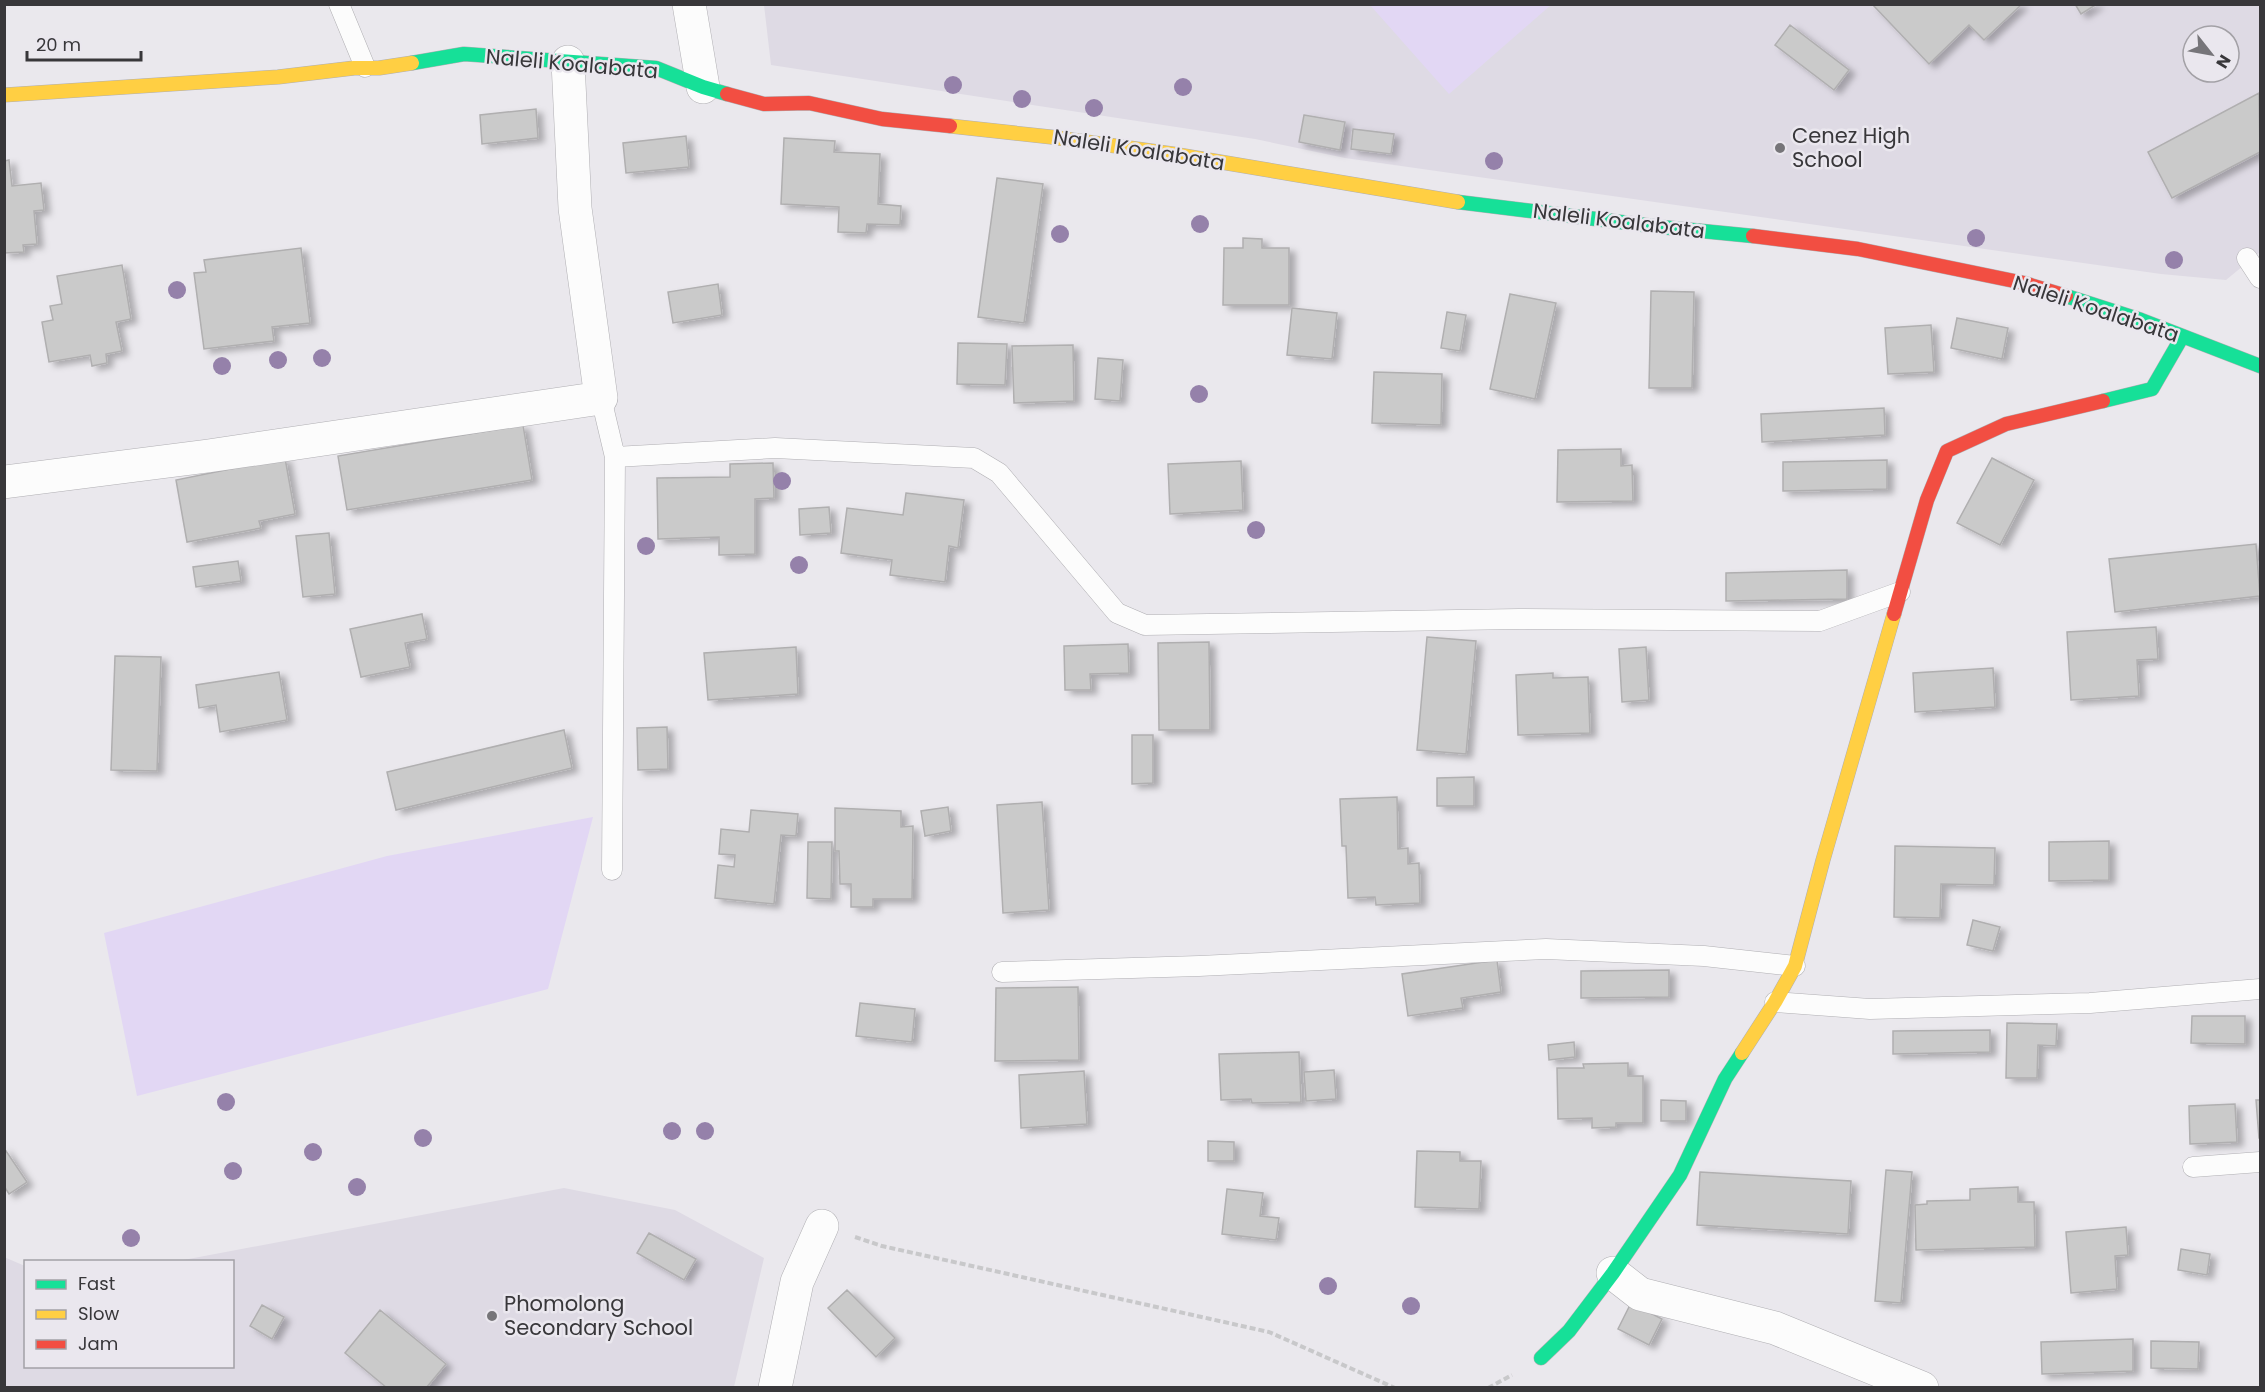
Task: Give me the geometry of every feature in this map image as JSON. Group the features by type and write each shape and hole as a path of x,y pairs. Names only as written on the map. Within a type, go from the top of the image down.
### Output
{"street":[{"path":"689,4 703,87"},
{"name":"Naleli Koalabata","path":"4,95 51,90 288,76 365,67 378,68 464,54 656,68 703,87 764,104 809,103 882,119 1062,138 1173,154 1458,202 1858,249 2024,283 2141,320 2260,366"},
{"path":"4,483 208,456 600,398 576,208 568,62"},
{"path":"1541,1358 1569,1331 1680,1175 1725,1079 1775,1002 1795,966 1823,860 1927,500 1947,451 2006,424 2152,388 2182,337"},
{"path":"776,1388 797,1282 822,1226"},
{"path":"1613,1272 1640,1294 1775,1328 1922,1388"}],"lane":[{"path":"339,4 365,67"},
{"path":"2247,258 2260,278"},
{"path":"600,398 615,457 612,870"},
{"path":"615,457 775,448 974,458 999,473 1117,613 1145,625 1519,619 1820,621 1900,592"},
{"path":"1002,972 1199,966 1546,949 1704,956 1795,966"},
{"path":"1775,1002 1870,1009 2090,1003 2260,989"},
{"path":"2193,1167 2260,1162"}],"path":[{"path":"822,1226 882,1246 1269,1332 1395,1388"}],"shaded area":[{"name":"Cenez High School","path":"764,5 2260,5 2260,252 2226,280 2161,274 1345,158 1255,139 771,65"},
{"path":"1370,5 1551,5 1449,94"},
{"path":"593,817 548,989 137,1096 104,933 387,856"},
{"name":"Phomolong Secondary School","path":"564,1188 675,1210 764,1258 734,1387 5,1388 4,1257 24,1266 24,1368 234,1368 234,1260 183,1260"}],"building":[{"path":"1872,4 2021,5 1984,40 1969,25 1929,64"},
{"path":"2075,4 2097,4 2081,14"},
{"path":"1790,25 1849,70 1834,90 1775,45"},
{"path":"2259,93 2260,152 2172,198 2148,152"},
{"path":"536,109 538,138 482,144 480,115"},
{"path":"1304,115 1345,122 1340,150 1299,142"},
{"path":"1353,129 1394,134 1391,154 1351,149"},
{"path":"686,136 689,167 626,173 623,143"},
{"path":"784,138 835,141 834,152 880,154 878,204 901,206 900,225 867,224 866,233 838,232 839,207 781,204"},
{"path":"9,160 12,186 41,183 44,210 34,211 37,244 23,245 24,252 4,253 4,161"},
{"path":"997,178 1043,184 1024,323 978,317"},
{"path":"1243,238 1262,239 1262,248 1289,248 1289,305 1223,305 1224,248 1243,248"},
{"path":"301,248 310,323 272,327 274,341 204,349 194,273 206,272 204,260"},
{"path":"122,265 131,319 116,322 122,351 106,354 107,363 92,366 90,355 49,362 42,322 53,320 50,306 62,304 57,276"},
{"path":"718,284 722,315 673,323 668,292"},
{"path":"1651,291 1694,292 1692,388 1649,388"},
{"path":"1510,294 1556,303 1535,399 1490,389"},
{"path":"1292,308 1337,313 1332,359 1287,355"},
{"path":"1447,312 1466,315 1460,351 1441,348"},
{"path":"1957,318 2008,328 2002,359 1951,348"},
{"path":"1931,325 1934,372 1888,374 1885,328"},
{"path":"958,343 1007,344 1005,385 957,384"},
{"path":"1073,345 1074,401 1014,403 1012,346"},
{"path":"1098,358 1123,360 1120,401 1095,399"},
{"path":"1374,372 1442,374 1441,425 1372,423"},
{"path":"1884,408 1885,435 1762,442 1761,414"},
{"path":"523,425 532,480 347,510 338,456"},
{"path":"1621,449 1621,466 1632,465 1633,501 1557,502 1558,450"},
{"path":"285,458 295,514 259,521 261,528 187,542 176,480"},
{"path":"1992,458 2034,480 2000,545 1957,523"},
{"path":"1887,460 1887,489 1783,491 1783,462"},
{"path":"1241,461 1243,510 1170,514 1168,464"},
{"path":"773,463 774,498 755,499 755,554 719,555 719,537 658,539 657,478 730,477 730,464"},
{"path":"906,493 964,500 958,548 949,546 945,582 890,575 892,560 841,553 847,508 903,515"},
{"path":"829,507 831,533 800,535 799,509"},
{"path":"329,533 335,594 303,597 296,536"},
{"path":"2256,544 2260,596 2115,612 2109,559"},
{"path":"238,561 241,581 196,587 193,567"},
{"path":"1847,570 1847,599 1726,601 1726,573"},
{"path":"422,614 427,639 405,643 410,667 361,677 350,629"},
{"path":"2156,627 2158,659 2137,660 2139,696 2071,700 2067,632"},
{"path":"1427,637 1476,641 1466,754 1417,750"},
{"path":"1209,642 1210,730 1159,730 1158,643"},
{"path":"1128,644 1129,673 1090,674 1091,690 1065,690 1064,646"},
{"path":"796,647 798,694 708,700 704,653"},
{"path":"1646,647 1649,700 1622,702 1619,649"},
{"path":"115,656 161,657 157,771 111,770"},
{"path":"1993,668 1995,707 1915,712 1913,673"},
{"path":"279,672 287,720 220,732 216,705 199,708 196,685"},
{"path":"1553,673 1553,678 1588,677 1590,733 1518,735 1516,675"},
{"path":"667,727 668,769 638,770 637,728"},
{"path":"564,730 572,768 396,810 387,772"},
{"path":"1132,735 1153,735 1153,783 1132,784"},
{"path":"1474,777 1474,806 1437,806 1437,778"},
{"path":"1397,797 1398,849 1408,848 1408,864 1419,863 1420,903 1376,905 1375,897 1348,898 1346,846 1342,846 1340,799"},
{"path":"1042,802 1049,910 1003,913 997,805"},
{"path":"948,807 951,831 925,836 921,811"},
{"path":"835,808 901,811 901,827 913,826 912,899 873,899 873,907 851,907 851,884 840,884 839,851 835,851"},
{"path":"751,810 798,814 796,836 781,835 774,904 715,898 718,865 734,867 735,855 719,854 721,829 749,832"},
{"path":"2109,841 2109,880 2049,881 2049,842"},
{"path":"808,842 832,842 831,899 807,898"},
{"path":"1895,846 1995,848 1994,885 1941,884 1940,918 1894,917"},
{"path":"1973,920 2000,927 1993,951 1967,945"},
{"path":"1497,960 1501,992 1461,998 1463,1008 1408,1016 1402,974"},
{"path":"1669,970 1669,997 1581,998 1581,971"},
{"path":"1078,987 1079,1060 995,1061 996,988"},
{"path":"860,1003 915,1009 912,1042 856,1036"},
{"path":"2192,1016 2245,1016 2245,1044 2191,1043"},
{"path":"2007,1023 2057,1024 2056,1046 2038,1045 2037,1078 2006,1078"},
{"path":"1990,1030 1990,1052 1893,1054 1893,1031"},
{"path":"1574,1042 1575,1057 1549,1060 1548,1045"},
{"path":"1299,1052 1301,1102 1252,1103 1251,1099 1221,1100 1219,1054"},
{"path":"1628,1063 1628,1076 1643,1076 1643,1123 1616,1123 1616,1127 1592,1128 1592,1118 1558,1119 1557,1068 1584,1068 1583,1064"},
{"path":"1334,1070 1336,1099 1306,1101 1304,1072"},
{"path":"1084,1071 1087,1124 1021,1128 1019,1075"},
{"path":"1661,1100 1686,1101 1686,1121 1661,1121"},
{"path":"2256,1100 2260,1100 2260,1138 2259,1138"},
{"path":"2235,1104 2237,1142 2190,1144 2189,1106"},
{"path":"1208,1141 1234,1142 1234,1161 1208,1161"},
{"path":"4,1148 27,1182 9,1194 4,1186"},
{"path":"1417,1151 1460,1152 1460,1161 1481,1161 1479,1209 1415,1207"},
{"path":"1886,1170 1912,1172 1901,1303 1875,1301"},
{"path":"1700,1172 1851,1181 1848,1234 1697,1225"},
{"path":"2018,1187 2018,1202 2034,1202 2035,1247 1916,1250 1915,1205 1927,1204 1927,1201 1970,1200 1970,1189"},
{"path":"1227,1189 1263,1193 1260,1216 1279,1218 1276,1240 1222,1234"},
{"path":"2126,1227 2128,1255 2115,1256 2117,1289 2071,1293 2066,1232"},
{"path":"649,1233 696,1259 684,1280 637,1253"},
{"path":"2181,1249 2210,1254 2207,1275 2178,1270"},
{"path":"847,1290 895,1338 876,1357 828,1308"},
{"path":"1631,1303 1662,1319 1649,1345 1618,1329"},
{"path":"262,1305 284,1317 272,1339 250,1326"},
{"path":"380,1310 446,1364 426,1388 387,1388 345,1353"},
{"path":"2133,1339 2133,1371 2042,1374 2041,1342"},
{"path":"2151,1341 2199,1342 2198,1369 2151,1368"}],"traffic: fast":[{"path":"412,63 464,54 656,68 727,94"},
{"path":"1458,202 1753,236"},
{"path":"2066,296 2141,320 2260,366"},
{"path":"2103,401 2152,389 2182,337"},
{"path":"1541,1358 1569,1331 1613,1273 1680,1175 1725,1079 1742,1053"}],"traffic: slow":[{"path":"4,95 278,77 412,63"},
{"path":"950,126 1173,154 1458,202"},
{"path":"1742,1053 1795,966 1894,614"}],"traffic: jam":[{"path":"727,94 764,104 809,103 882,119 950,126"},
{"path":"1753,236 1858,249 2024,283 2066,296"},
{"path":"1894,614 1927,500 1947,451 2006,424 2103,401"}],"place":[{"name":"Cenez High School","path":"1780,148"},
{"name":"Phomolong Secondary School","path":"492,1316"}]}
